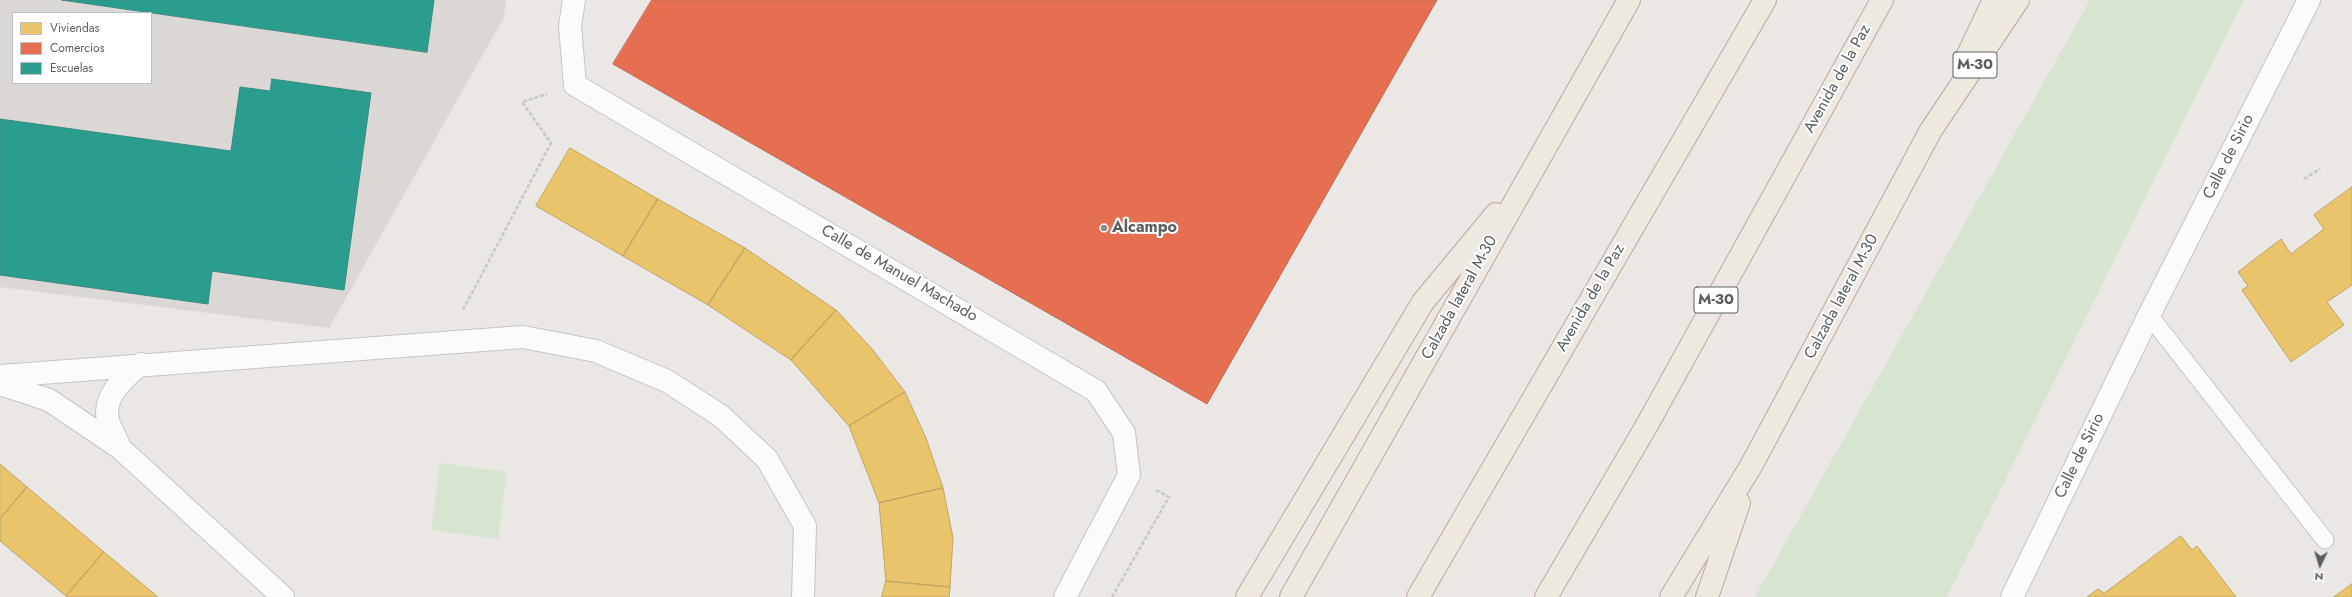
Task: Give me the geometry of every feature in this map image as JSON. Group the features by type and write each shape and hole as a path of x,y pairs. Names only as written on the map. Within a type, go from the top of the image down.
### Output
{"highway":[{"name":"Calzada lateral M-30","path":"1292,597 1629,0"},
{"name":"Avenida de la Paz","path":"1418,597 1765,0"},
{"name":"Avenida de la Paz","path":"1546,597 1646,425 1882,0"},
{"path":"1931,130 1994,0"},
{"name":"Calzada lateral M-30","path":"1671,597 1751,466 1931,130 2018,0"},
{"path":"1247,597 1423,302 1532,170"},
{"path":"1707,597 1751,466"}],"street":[{"path":"574,0 570,26 575,85"},
{"name":"Calle de Sirio","path":"2012,597 2149,315 2309,0"},
{"name":"Calle de Manuel Machado","path":"575,85 1096,391 1124,432 1129,475 1065,597"},
{"path":"0,376 141,364 523,337 596,351 666,381 721,416 767,459 805,526 803,597"},
{"path":"120,448 108,419 110,399 121,380 141,364"},
{"path":"0,384 49,400 120,448 283,597"}],"lane":[{"path":"2149,315 2324,540"}],"path":[{"path":"446,342 551,143 522,102 575,85"},
{"path":"2304,179 2320,169"},
{"path":"1112,597 1169,497"}],"shaded area":[{"path":"0,0 506,0 504,17 329,328 0,287"}],"green space":[{"path":"2090,0 2244,0 1947,597 1755,597"},
{"path":"440,463 507,472 498,539 431,530"}],"building: Viviendas":[{"path":"570,148 658,199 623,256 536,206"},
{"path":"2352,187 2352,285 2327,302 2344,325 2291,362 2242,290 2248,286 2238,272 2281,239 2291,254 2324,229 2314,215"},
{"path":"658,199 745,248 708,305 623,256"},
{"path":"745,248 836,310 791,360 708,305"},
{"path":"836,310 873,350 905,392 849,426 791,360"},
{"path":"905,392 926,438 943,488 879,503 849,426"},
{"path":"0,464 27,487 0,519"},
{"path":"27,487 104,552 66,596 0,541 0,519"},
{"path":"943,488 953,538 950,587 886,581 879,503"},
{"path":"2181,536 2192,550 2197,546 2236,597 2087,597 2098,589 2104,593"},
{"path":"104,552 158,597 66,596"},
{"path":"886,581 950,587 949,597 882,597"},
{"path":"2352,584 2352,597 2334,597"}],"building: Comercios":[{"name":"Alcampo","path":"652,0 1437,0 1207,404 613,64"}],"building: Escuelas":[{"path":"62,0 434,0 427,52"},
{"path":"272,79 371,93 344,290 212,271 208,304 0,275 0,119 231,151 240,87 270,91"}],"place":[{"name":"Alcampo","path":"1104,228"}]}
